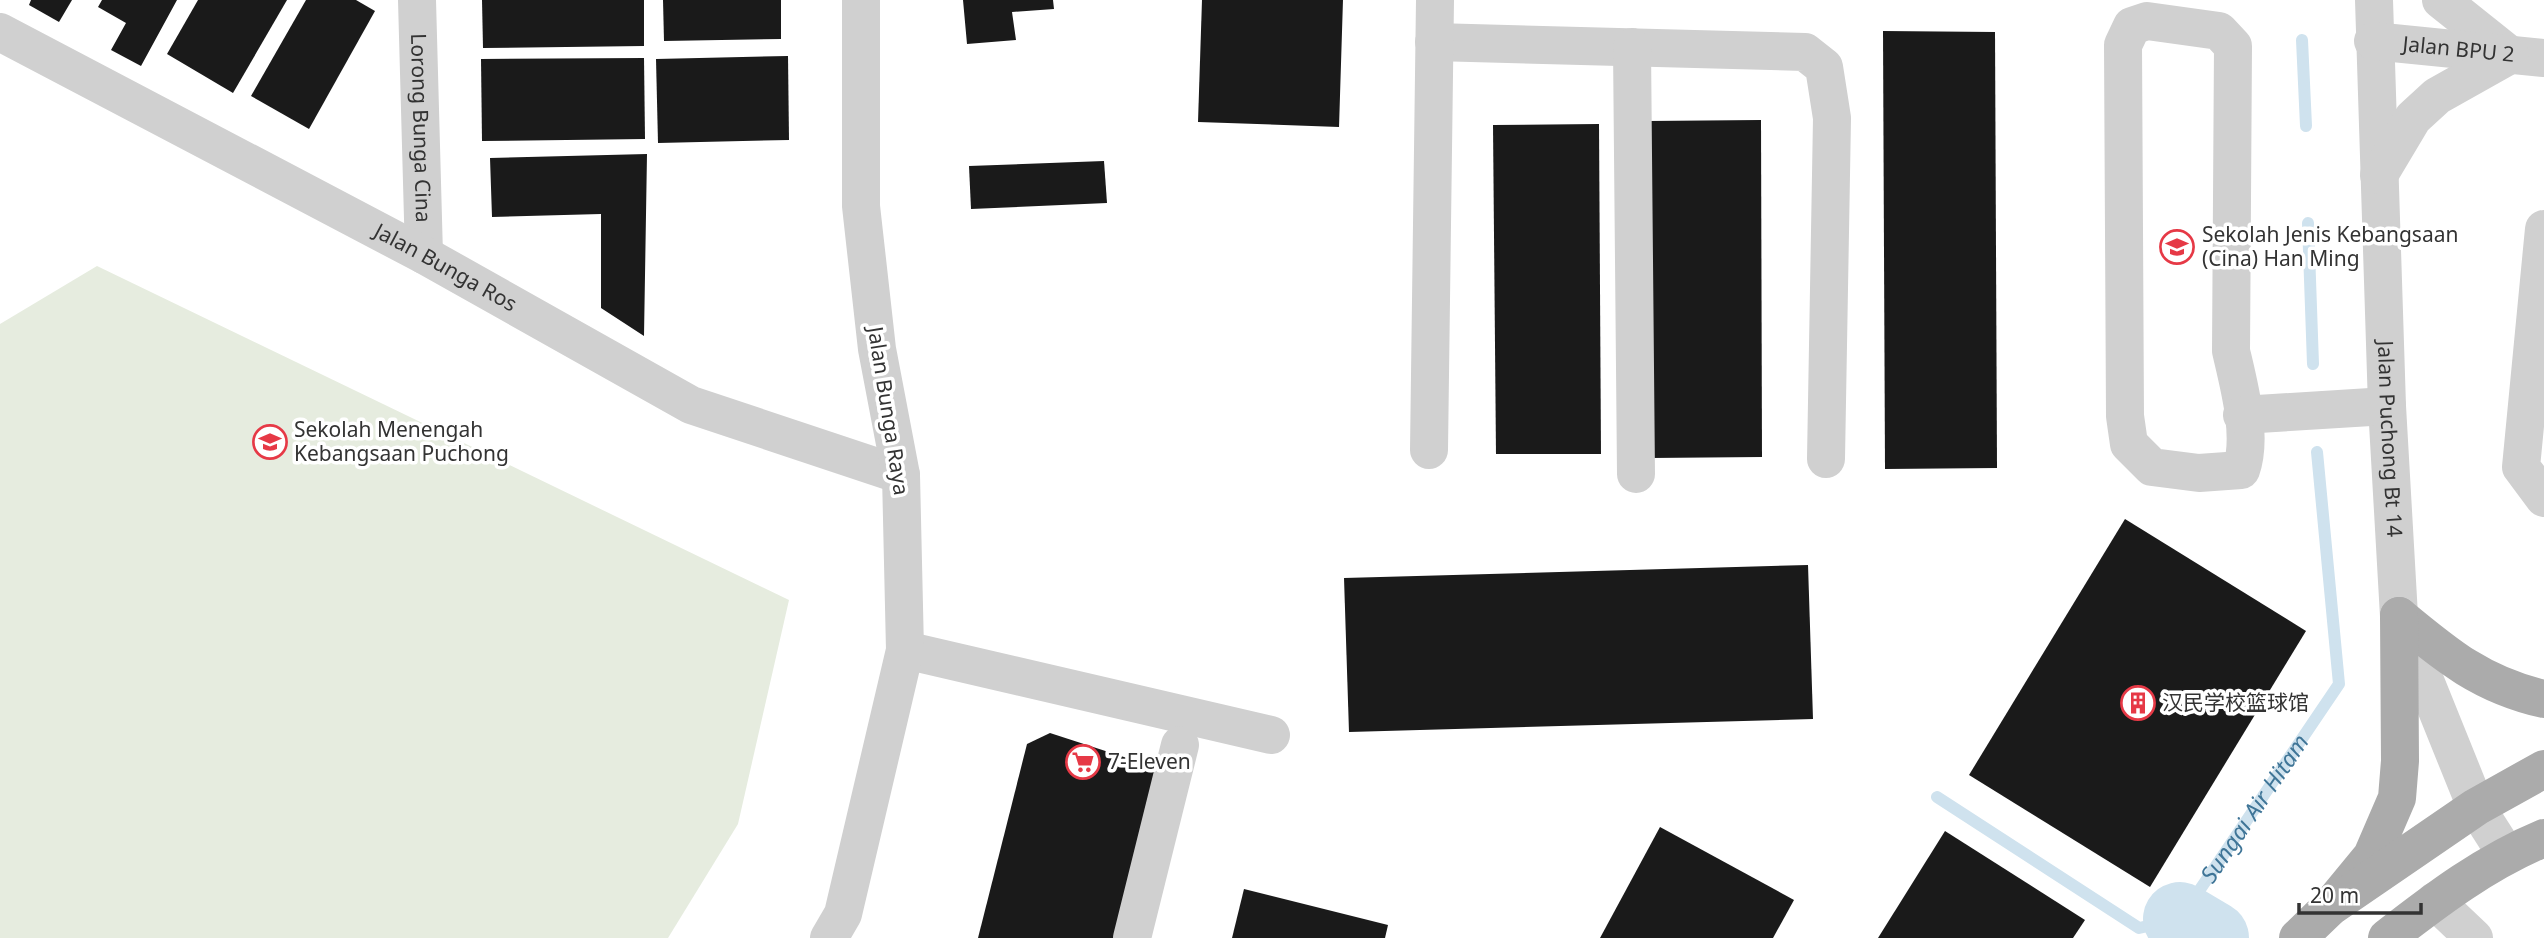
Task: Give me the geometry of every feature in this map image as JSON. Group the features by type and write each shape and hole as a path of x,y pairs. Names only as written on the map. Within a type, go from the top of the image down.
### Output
{"main road":[{"path":"2399,616 2470,671 2508,691 2544,699"},
{"path":"2314,924 2372,856 2397,798 2401,693 2399,616"},
{"path":"2314,924 2476,807 2544,769"},
{"path":"2387,938 2435,901 2506,854 2544,838"}],"street":[{"name":"Lorong Bunga Cina","path":"417,0 424,255"},
{"name":"Jalan Bunga Raya","path":"829,938 843,914 905,650 901,475 877,349 861,206 861,0"},
{"path":"1430,450 1435,0"},
{"name":"Jalan Puchong Bt 14","path":"2374,0 2373,41 2387,407 2399,616 2476,807 2506,854"},
{"path":"2441,0 2527,56"},
{"path":"2147,21 2219,31 2233,46 2231,351 2242,415 2247,453 2241,470 2199,473 2152,467 2129,444 2125,416 2123,45 2132,26 2147,21"},
{"name":"Jalan Bunga Ros","path":"0,32 424,255 691,405 901,475"},
{"name":"Jalan BPU 2","path":"2373,41 2527,56"},
{"path":"1434,42 1805,52 1824,67 1832,118 1826,459"},
{"path":"1632,47 1636,474"},
{"path":"2379,175 2413,118 2437,96 2527,56"},
{"path":"2544,229 2542,289 2521,467 2544,498"},
{"path":"2242,415 2387,407"},
{"path":"905,650 1271,735"},
{"path":"1132,938 1180,745"},
{"path":"2435,901 2474,938"}],"shaded area":[{"name":"Sekolah Menengah Kebangsaan Puchong","path":"97,266 789,600 738,824 668,938 0,938 0,324"}],"building":[{"path":"31,0 72,0 59,22 29,5"},
{"path":"102,0 177,0 141,66 111,50 126,23 98,7"},
{"path":"198,0 287,0 233,93 167,54"},
{"path":"306,0 356,0 375,11 309,129 251,96"},
{"path":"482,0 644,0 644,46 483,48"},
{"path":"663,0 781,0 781,39 664,41"},
{"path":"963,0 1053,0 1054,9 1012,12 1016,40 967,44"},
{"path":"1202,0 1343,0 1339,127 1198,122"},
{"path":"1883,31 1995,32 1997,468 1885,469"},
{"path":"788,56 789,140 658,143 656,59"},
{"path":"644,58 645,139 482,141 481,59"},
{"path":"1761,120 1762,457 1650,458 1648,121"},
{"path":"1599,124 1601,454 1496,454 1493,125"},
{"path":"647,154 644,336 601,308 601,214 492,217 490,158"},
{"path":"1104,161 1107,203 971,209 969,166"},
{"name":"汉民学校篮球馆","path":"2125,519 2306,631 2150,887 1969,775"},
{"path":"1808,565 1813,719 1349,732 1344,578"},
{"path":"1050,733 1164,770 1116,938 978,938 1027,744"},
{"path":"1660,827 1794,900 1773,938 1600,938"},
{"path":"1945,831 2085,920 2073,938 1878,938"},
{"path":"1244,889 1388,925 1385,938 1232,938"}],"waterway":[{"name":"Sungai Air Hitam","path":"2302,40 2306,126"},
{"name":"Sungai Air Hitam","path":"2308,223 2313,364"},
{"name":"Sungai Air Hitam","path":"1937,797 2139,928 2180,919 2339,684 2317,452"},
{"name":"Sungai Air Hitam","path":"2180,919 2212,938"}],"place":[{"name":"Sekolah Jenis Kebangsaan (Cina) Han Ming","path":"2177,247"},
{"name":"Sekolah Menengah Kebangsaan Puchong","path":"270,442"},
{"name":"汉民学校篮球馆","path":"2138,703"},
{"name":"7-Eleven","path":"1083,762"}]}
